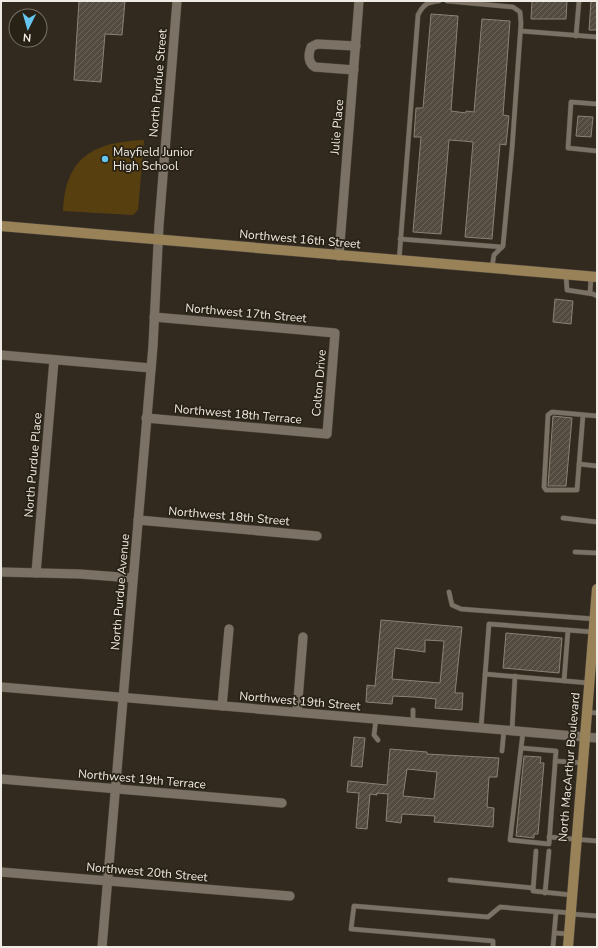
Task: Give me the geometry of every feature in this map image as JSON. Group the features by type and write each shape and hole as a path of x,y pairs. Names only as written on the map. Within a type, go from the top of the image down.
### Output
{"street":[{"name":"North Purdue Street","path":"159,239 177,1"},
{"name":"Julie Place","path":"339,256 359,1"},
{"path":"354,70 316,67 310,60 309,56 311,47 316,44 356,46"},
{"name":"Northwest 16th Street","path":"1,226 594,277"},
{"name":"North Purdue Avenue","path":"102,947 151,368 159,239"},
{"name":"Northwest 17th Street","path":"154,317 336,333"},
{"name":"Colton Drive","path":"327,434 336,333"},
{"path":"1,355 151,368"},
{"name":"North Purdue Place","path":"36,573 54,360"},
{"name":"Northwest 18th Terrace","path":"146,418 327,434"},
{"name":"Northwest 18th Street","path":"138,520 317,536"},
{"path":"1,572 133,578"},
{"name":"North MacArthur Boulevard","path":"568,947 585,737 592,712 597,589"},
{"path":"222,706 229,629"},
{"path":"297,712 303,637"},
{"name":"Northwest 19th Street","path":"1,687 597,738"},
{"name":"Northwest 19th Terrace","path":"1,779 282,803"},
{"name":"Northwest 20th Street","path":"1,872 290,896"}],"lane":[{"path":"398,261 418,15 423,6 430,2 439,1"},
{"path":"447,1 513,7 520,12 521,31 512,149 502,247 494,255 492,269"},
{"path":"576,36 579,1"},
{"path":"521,31 597,37"},
{"path":"597,104 571,102 568,148 597,151"},
{"path":"400,239 502,247"},
{"path":"566,275 567,290 590,293 597,296"},
{"path":"590,293 594,277"},
{"path":"583,415 576,490 546,490 544,487 548,415 552,412 597,416"},
{"path":"579,464 597,466"},
{"path":"563,518 597,522"},
{"path":"575,552 597,554"},
{"path":"449,592 452,605 461,609 595,627"},
{"path":"481,728 489,624 568,630 595,627"},
{"path":"564,681 568,630"},
{"path":"485,674 592,685"},
{"path":"502,751 508,730 515,676"},
{"path":"412,722 413,710"},
{"path":"376,719 374,735 378,740"},
{"path":"520,748 556,751 549,844 510,840 520,748 523,732"},
{"path":"555,761 583,763"},
{"path":"549,837 597,841"},
{"path":"536,850 533,892 572,895"},
{"path":"546,893 549,851"},
{"path":"450,880 533,888"},
{"path":"493,947 493,941 351,929 354,906 488,917 500,907 597,916"},
{"path":"552,947 555,933 556,912"},
{"path":"555,933 569,934"}],"shaded area":[{"path":"144,140 138,210 133,215 63,211 69,177 76,165 86,156 97,149 111,144"}],"building":[{"path":"79,1 125,1 122,35 105,34 101,82 74,80"},
{"path":"532,1 567,1 566,19 531,19"},
{"path":"591,1 597,1 597,30 589,30"},
{"path":"431,14 458,16 451,111 466,113 466,111 474,112 482,19 510,21 503,115 509,116 506,145 500,144 492,239 465,237 473,142 463,141 449,140 441,234 413,232 421,137 414,137 416,108 423,108"},
{"path":"578,116 593,117 591,137 576,136"},
{"path":"555,299 573,301 571,324 553,322"},
{"path":"553,416 572,418 566,486 548,486"},
{"path":"381,620 462,627 455,693 463,693 462,710 435,708 436,699 414,697 393,696 392,704 366,702 367,685 375,686","holes":["425,640 444,641 440,683 392,679 395,648 425,652"]},
{"path":"506,633 562,638 559,673 503,668"},
{"path":"354,737 365,738 362,767 351,766"},
{"path":"390,749 427,752 427,754 499,758 497,777 489,777 487,807 494,808 493,827 434,822 435,816 402,814 401,823 386,821 388,794 377,793 377,795 370,794 367,829 356,828 359,793 347,792 348,781 387,785","holes":["407,769 437,772 434,799 403,796"]},
{"path":"524,756 541,757 540,763 544,763 538,834 534,834 534,838 516,836"}],"place":[{"name":"Mayfield Junior High School","path":"105,159"}]}
